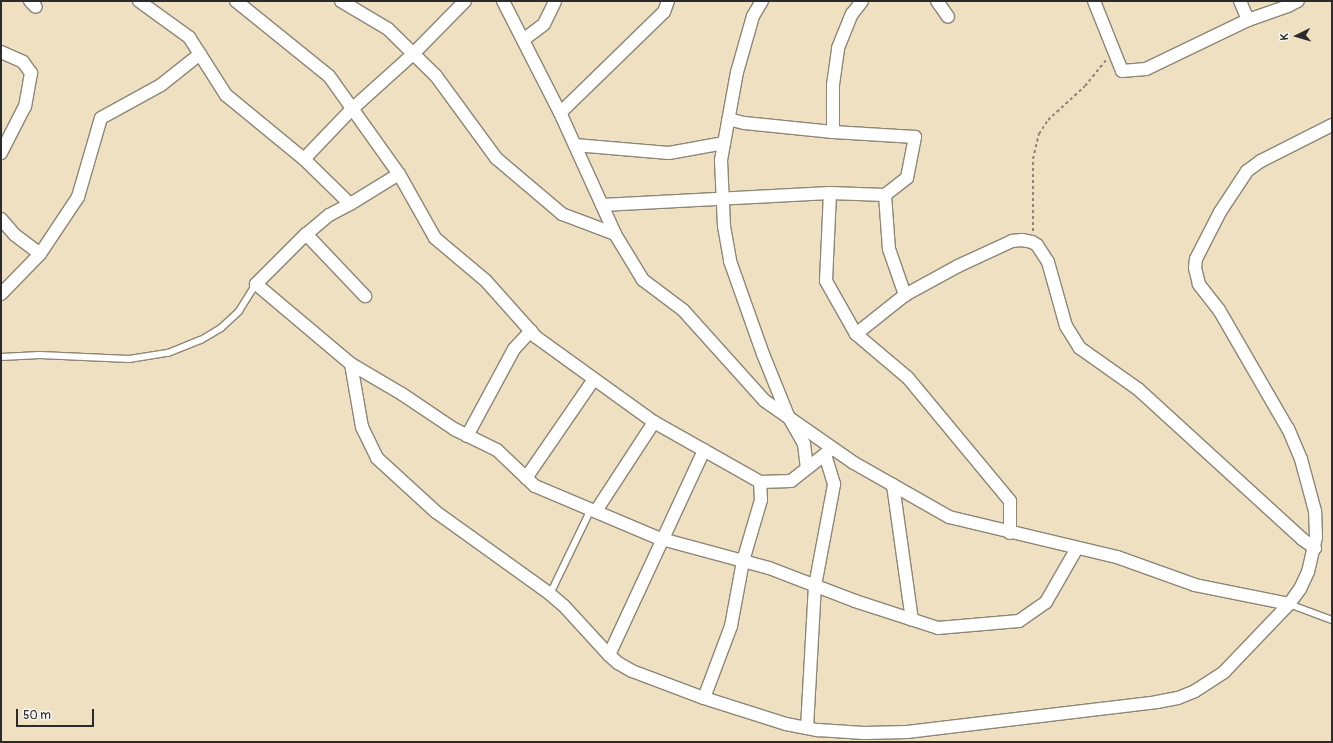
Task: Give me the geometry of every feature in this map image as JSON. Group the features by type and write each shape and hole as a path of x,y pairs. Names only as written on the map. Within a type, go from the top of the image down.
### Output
{"street":[{"path":"139,1 189,37 226,95 304,159 350,204"},
{"path":"236,1 329,76 399,174 435,238 486,281 536,337 654,422 760,482 791,481 829,451"},
{"path":"341,1 388,29 436,76 496,158 562,214 615,234"},
{"path":"304,159 352,109 413,54 465,1"},
{"path":"502,1 560,113 615,234 643,280 683,310 765,401 788,416 829,451 854,463 949,517 1117,557 1195,585 1289,604"},
{"path":"523,40 544,24 555,1"},
{"path":"560,113 664,12 668,1"},
{"path":"762,1 753,16 737,72 721,160 724,226 730,261 763,354 788,416 804,444 807,468"},
{"path":"833,132 833,85 838,48 849,20 862,1"},
{"path":"937,1 948,17"},
{"path":"1094,1 1122,71 1146,69 1248,20 1298,1"},
{"path":"1240,1 1248,20"},
{"path":"1,52 23,62 31,73 25,106 1,153"},
{"path":"1,294 40,254 78,197 101,118 161,85 200,54"},
{"path":"602,205 830,193 885,195 906,178 915,137 833,132 744,123 728,119"},
{"path":"351,364 362,427 377,458 436,512 550,594 564,606 609,655 618,663 632,671 704,698 786,724 807,728 864,733 915,731 1157,702 1178,698 1195,691 1224,672 1289,604 1300,588 1308,572 1315,548 1316,537 1315,511 1301,459 1288,429 1219,310 1199,284 1195,268 1196,259 1220,212 1247,171 1261,161 1332,125"},
{"path":"575,145 669,153 724,144"},
{"path":"399,174 350,204 328,215 306,234 256,284 351,364 402,394 454,429 498,450 535,486 663,540 769,568 815,586 938,628 1019,621 1046,602 1077,548"},
{"path":"830,193 826,281 856,334 908,378 1010,501 1010,532"},
{"path":"885,195 889,249 904,294"},
{"path":"1,219 15,235 40,254"},
{"path":"306,234 364,296"},
{"path":"856,334 904,294 958,266 1012,241 1022,240 1032,242 1037,245 1048,262 1066,326 1080,348 1138,389 1302,539 1315,548"},
{"path":"467,436 514,349 531,330"},
{"path":"526,478 594,379"},
{"path":"594,510 654,422"},
{"path":"609,655 704,450"},
{"path":"807,728 815,586 834,484 829,451"},
{"path":"704,698 731,626 743,561 761,500 760,482"},
{"path":"893,485 912,620"}],"lane":[{"path":"1,357 40,355 129,359 168,352 201,340 220,328 239,311 256,284"},
{"path":"550,594 594,510"},
{"path":"1289,604 1332,620"}],"path":[{"path":"1032,242 1033,160 1039,134 1054,114 1076,95 1093,76 1113,48"}]}
